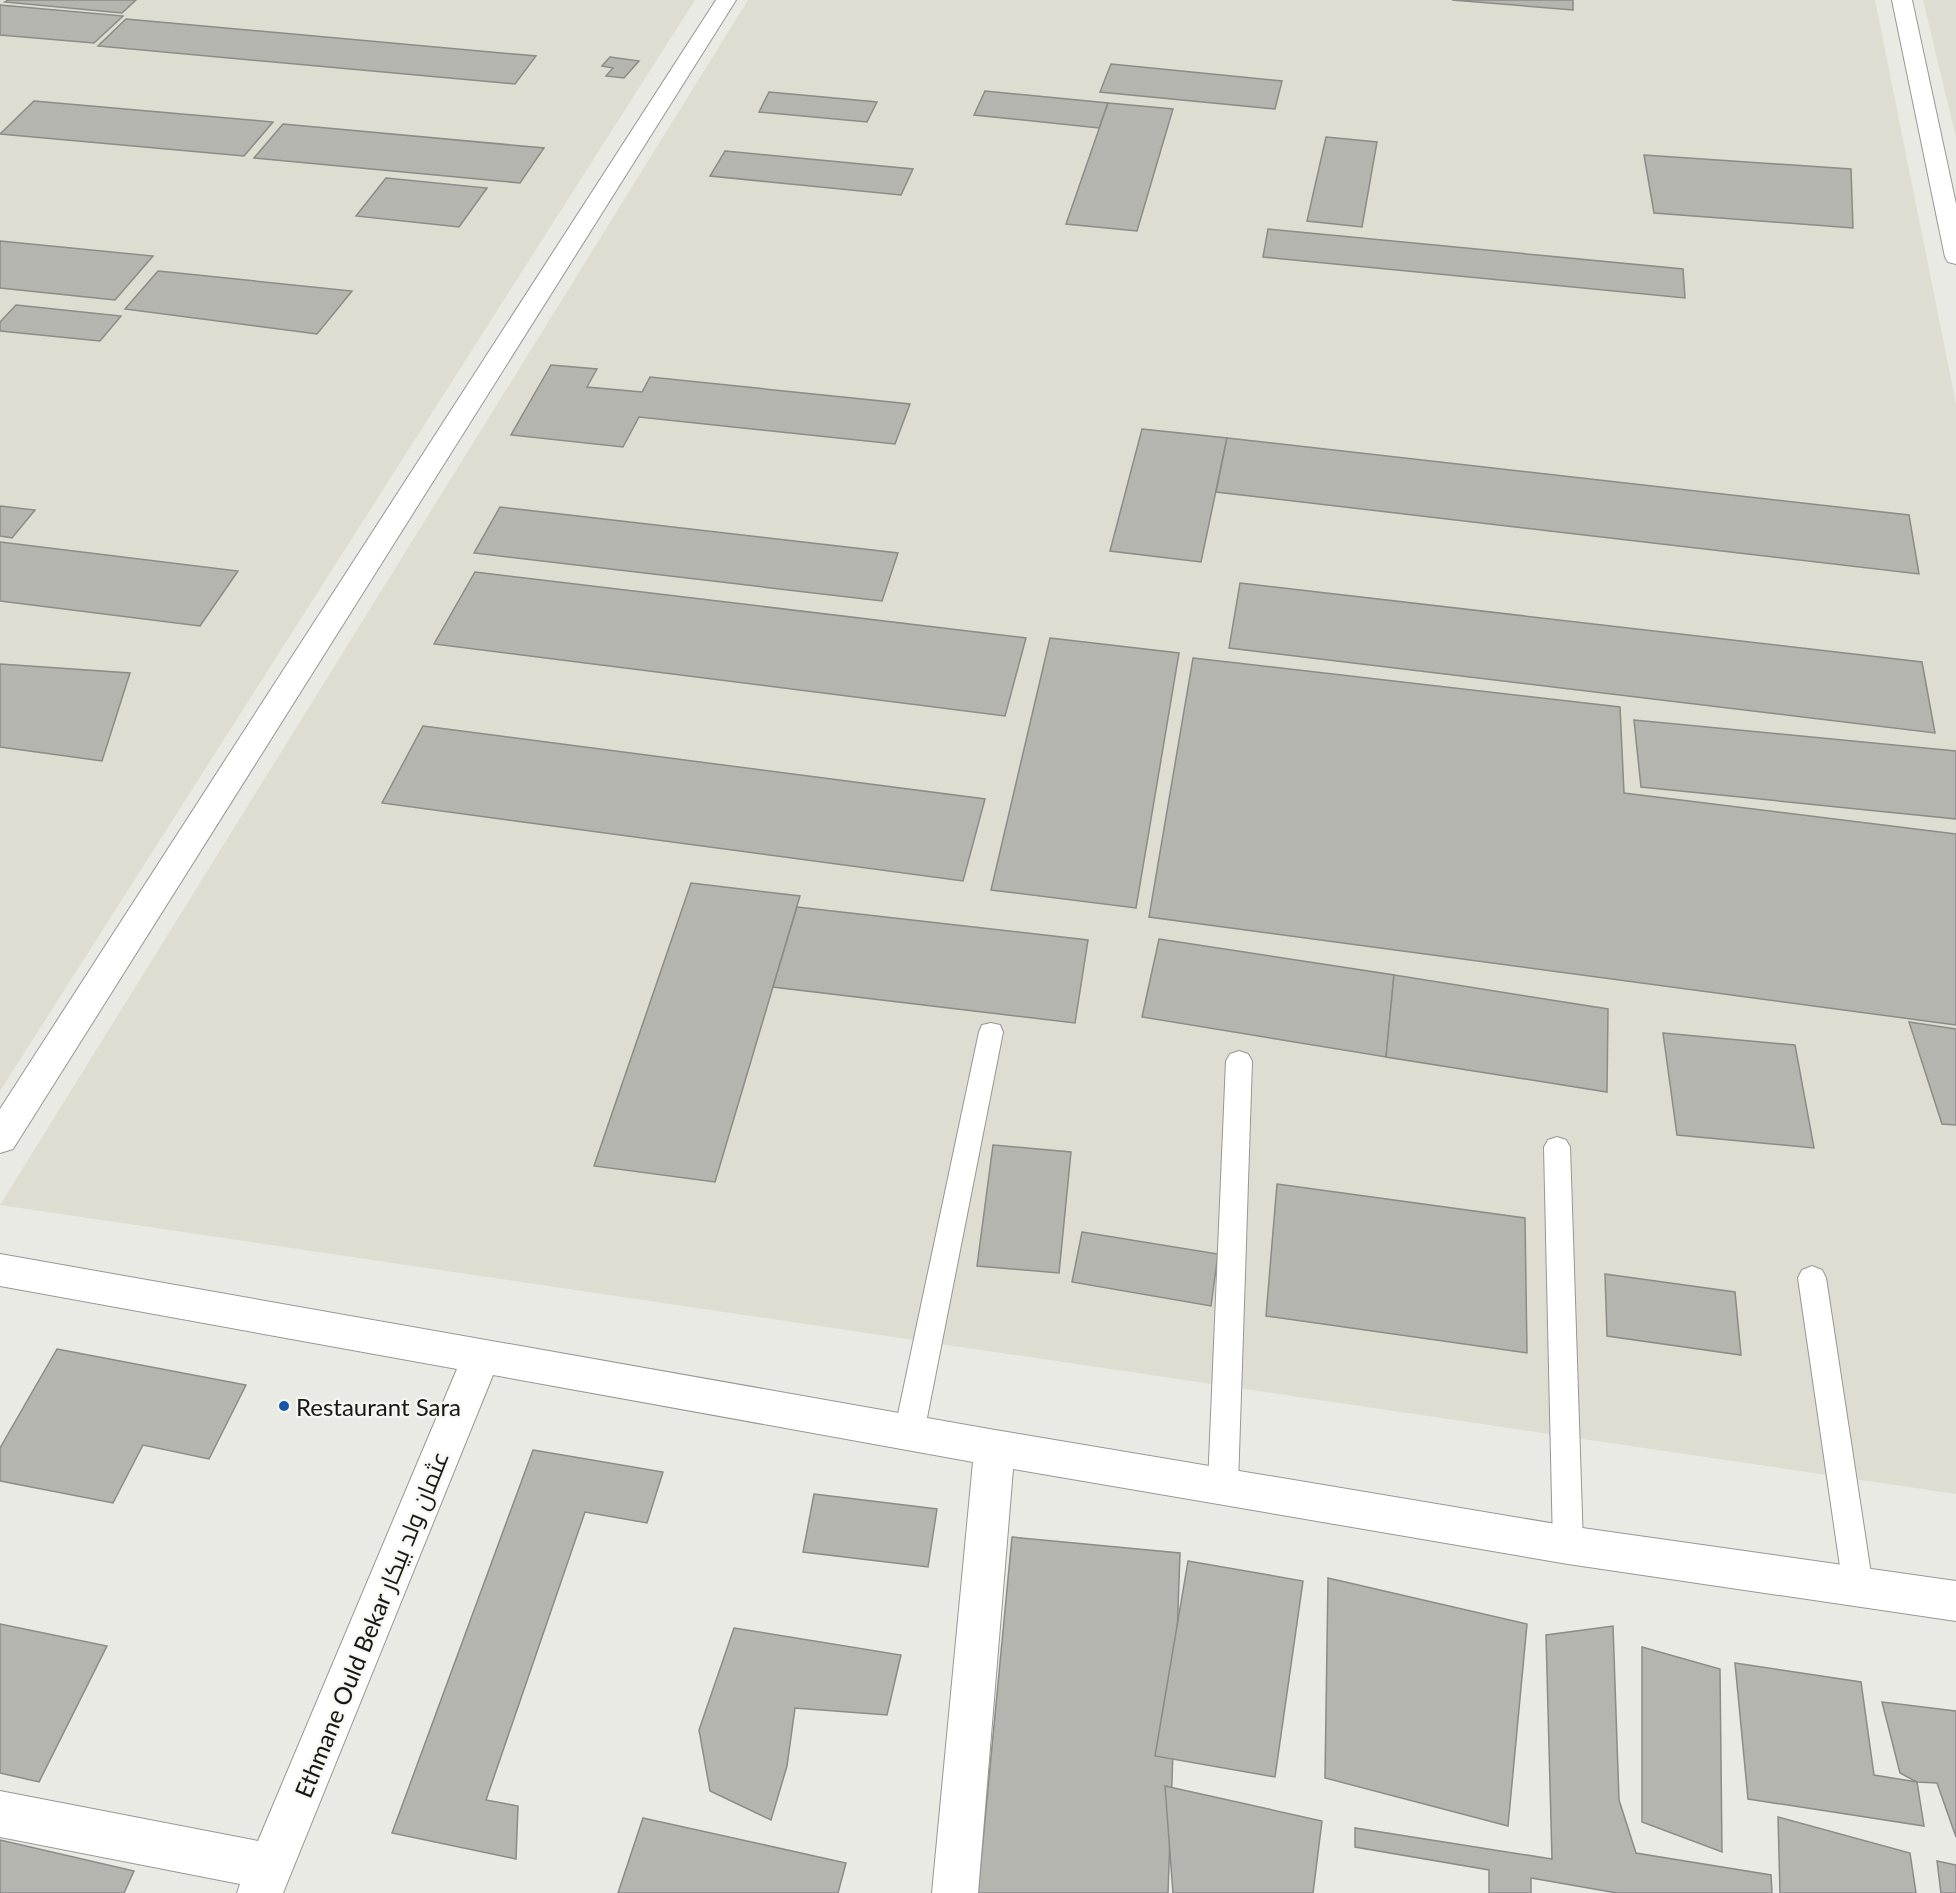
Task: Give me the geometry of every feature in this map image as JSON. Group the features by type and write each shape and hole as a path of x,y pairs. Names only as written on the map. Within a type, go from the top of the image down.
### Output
{"street":[{"path":"0,1139 726,0"},
{"path":"1902,0 1956,256"},
{"path":"0,1270 909,1433 1568,1545 1956,1601"},
{"name":"Ethmane Ould Bekar عثمان ولد بيكار","path":"265,1880 482,1355"},
{"path":"955,1893 995,1448"},
{"path":"0,1814 265,1880"}],"lane":[{"path":"909,1433 991,1032"},
{"path":"1223,1485 1239,1061"},
{"path":"1557,1147 1568,1545"},
{"path":"1812,1278 1858,1587"}],"shaded area":[{"path":"0,0 695,0 0,1091"},
{"path":"748,0 1875,0 1956,404 1956,1494 0,1205"},
{"path":"1923,0 1956,0 1956,138"}],"building":[{"path":"8,0 136,0 122,13 5,2"},
{"path":"1452,0 1573,0 1573,10"},
{"path":"0,5 123,16 94,43 0,35"},
{"path":"126,19 536,56 515,84 98,46"},
{"path":"610,57 639,61 624,78 606,76 613,68 602,66"},
{"path":"1111,64 1282,81 1275,109 1100,92"},
{"path":"985,91 1108,103 1099,128 974,115"},
{"path":"769,92 877,102 867,122 759,112"},
{"path":"34,101 273,122 244,156 0,134"},
{"path":"1108,103 1173,109 1137,231 1066,224"},
{"path":"283,124 544,148 520,183 254,158"},
{"path":"1326,137 1377,142 1362,227 1307,221"},
{"path":"725,151 913,169 901,195 710,176"},
{"path":"1644,155 1851,169 1853,228 1654,213"},
{"path":"386,178 487,188 459,227 356,216"},
{"path":"1268,229 1683,269 1685,298 1263,257"},
{"path":"0,241 153,256 115,300 0,288"},
{"path":"158,271 352,291 317,334 125,309"},
{"path":"16,305 121,316 100,341 0,331 0,322"},
{"path":"551,365 597,369 587,387 642,392 650,377 910,404 895,444 639,417 623,447 511,435"},
{"path":"1142,429 1227,438 1201,562 1110,551"},
{"path":"1227,438 1909,515 1919,574 1216,492"},
{"path":"0,506 35,510 12,538 0,536"},
{"path":"500,507 898,553 882,601 474,553"},
{"path":"0,542 238,571 200,626 0,601"},
{"path":"475,572 1026,638 1005,716 434,644"},
{"path":"1240,583 1922,662 1935,733 1229,648"},
{"path":"1050,638 1179,653 1136,908 991,890"},
{"path":"1193,658 1620,707 1624,793 1956,834 1956,1025 1149,917"},
{"path":"0,664 130,673 102,761 0,747"},
{"path":"1634,720 1956,751 1956,819 1641,787"},
{"path":"423,726 985,799 963,881 382,803"},
{"path":"691,883 800,896 715,1182 594,1166"},
{"path":"797,907 1088,940 1075,1023 773,987"},
{"path":"1159,939 1394,975 1386,1057 1142,1017"},
{"path":"1394,975 1608,1009 1607,1092 1386,1057"},
{"path":"1909,1022 1956,1029 1956,1125 1942,1124"},
{"path":"1663,1033 1795,1045 1814,1148 1677,1135"},
{"path":"993,1145 1071,1152 1059,1273 977,1266"},
{"path":"1277,1184 1525,1218 1527,1353 1266,1316"},
{"path":"1082,1232 1218,1254 1211,1306 1072,1282"},
{"path":"1605,1274 1735,1292 1741,1355 1607,1336"},
{"path":"57,1349 246,1385 209,1459 143,1445 113,1503 0,1481 0,1448"},
{"path":"533,1450 663,1472 647,1523 585,1512 486,1800 518,1806 516,1859 392,1833"},
{"path":"814,1494 937,1509 928,1567 803,1552"},
{"path":"1012,1537 1180,1553 1168,1893 978,1893"},
{"path":"1188,1561 1303,1581 1275,1777 1155,1756"},
{"path":"1328,1578 1527,1624 1508,1826 1325,1778"},
{"path":"0,1624 107,1646 39,1782 0,1773"},
{"path":"1613,1626 1619,1800 1636,1853 1771,1875 1772,1893 1617,1893 1531,1878 1531,1893 1489,1893 1489,1870 1355,1847 1355,1828 1552,1859 1546,1635"},
{"path":"734,1628 901,1655 887,1715 795,1708 787,1766 771,1820 710,1791 699,1730"},
{"path":"1642,1647 1720,1669 1722,1852 1642,1822"},
{"path":"1735,1663 1861,1682 1874,1775 1917,1782 1924,1826 1748,1799"},
{"path":"1882,1702 1956,1711 1956,1837 1937,1783 1917,1782 1900,1773"},
{"path":"1165,1786 1322,1821 1313,1893 1173,1893"},
{"path":"1778,1817 1910,1853 1916,1893 1780,1893"},
{"path":"643,1818 846,1863 838,1893 618,1893"},
{"path":"0,1840 134,1871 124,1893 0,1893"},
{"path":"1937,1861 1956,1865 1956,1893 1941,1893"}],"place":[{"name":"Restaurant Sara","path":"284,1406"}]}
